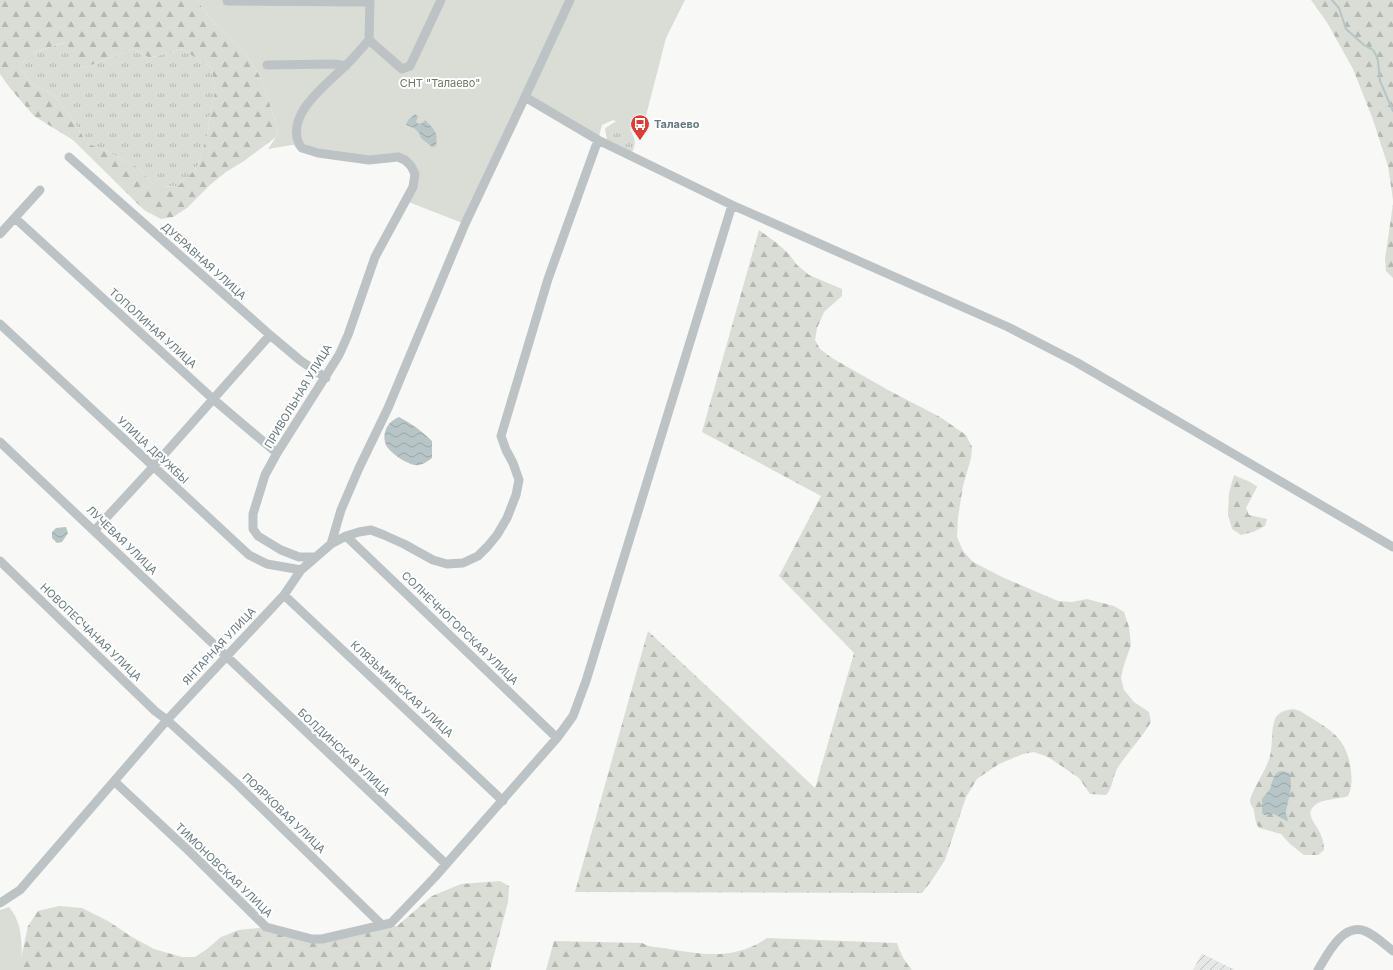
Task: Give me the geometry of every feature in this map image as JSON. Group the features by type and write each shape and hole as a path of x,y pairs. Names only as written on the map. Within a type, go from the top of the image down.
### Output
{"street":[{"path":"369,40 396,65 402,68 410,66 441,0"},
{"path":"331,544 341,510 359,468 388,408 465,224 570,0"},
{"path":"227,1 370,1 369,40 346,66 335,64 267,65"},
{"name":"ПРИВОЛЬНАЯ УЛИЦА","path":"316,558 299,557 281,550 258,536 253,529 253,514 258,494 265,475 277,453 326,378 339,355 348,335 375,257 413,187 415,174 411,166 405,160 398,157 377,160 354,158 318,153 302,148 298,144 295,134 298,122 305,106 346,66"},
{"path":"525,97 598,140 732,205 1008,327 1076,362 1393,547"},
{"name":"ЯНТАРНАЯ УЛИЦА","path":"0,903 20,890 167,720 284,595 301,570 331,544 346,536 371,530 404,544 433,560 447,564 463,563 478,556 497,535 512,507 519,480 513,463 506,450 502,436 548,279 598,140"},
{"name":"ДУБРАВНАЯ УЛИЦА","path":"69,157 270,335 301,361 326,378"},
{"path":"0,234 40,190"},
{"name":"ТИМОНОВСКАЯ УЛИЦА","path":"114,781 190,852 266,927 312,939 322,939 392,923 503,801 558,738 573,716 586,682 732,205"},
{"name":"ТОПОЛИНАЯ УЛИЦА","path":"15,218 213,399 277,453"},
{"name":"УЛИЦА ДРУЖБЫ","path":"0,324 249,555 267,564 301,570"},
{"path":"95,530 270,335"},
{"name":"ЛУЧЕВАЯ УЛИЦА","path":"0,442 95,530 226,657"},
{"name":"СОЛНЕЧНОГОРСКАЯ УЛИЦА","path":"346,536 558,738"},
{"name":"НОВОПЕСЧАНАЯ УЛИЦА","path":"0,561 155,711 167,720"},
{"name":"КЛЯЗЬМИНСКАЯ УЛИЦА","path":"284,595 503,801"},
{"name":"БОЛДИНСКАЯ УЛИЦА","path":"226,657 446,864"},
{"name":"ПОЯРКОВАЯ УЛИЦА","path":"167,720 236,783 382,926"},
{"path":"1318,970 1332,947 1344,934 1352,929 1366,931 1393,951"}],"shaded area":[{"path":"1203,954 1235,970 1193,970"}],"green space":[{"path":"0,0 198,0 203,10 248,57 254,66 265,88 278,129 276,137 244,161 226,172 211,184 187,208 173,217 161,219 144,210 73,140 34,116 0,74","holes":["65,42 83,68 134,49 150,58 182,49 212,68 215,92 210,113 208,132 197,168 178,186 156,187 137,167 87,143 71,117 54,95 31,83 20,67 29,54"]},
{"name":"СНТ \"Талаево\"","path":"198,0 685,0 666,38 641,135 613,120 602,125 598,140 525,98 465,224 406,201 415,181 405,160 369,160 298,144 268,149 276,137 278,129 262,80 248,57 217,26 203,10"},
{"path":"1311,0 1393,0 1393,200 1388,166 1372,117 1353,69 1328,24"},
{"path":"66,42 83,68 134,49 150,58 182,49 212,68 215,92 210,113 208,132 197,168 178,186 156,187 137,167 87,143 71,117 54,95 31,83 20,67 29,54"},
{"path":"615,122 625,125 632,132 635,142 632,152 607,140 605,129"},
{"path":"1393,204 1393,278 1386,271 1385,259"},
{"path":"759,230 778,244 789,254 797,265 809,275 842,289 842,296 824,312 817,328 815,340 820,349 832,358 888,390 940,417 966,435 972,447 971,458 963,486 958,517 957,537 963,551 973,562 1002,577 1058,601 1072,602 1087,599 1114,606 1124,612 1129,627 1131,645 1121,678 1124,690 1134,702 1149,712 1151,722 1117,769 1110,789 1106,795 1090,794 1079,778 1048,757 1034,752 1023,754 999,764 977,779 966,797 945,860 922,893 575,892 648,631 815,788 854,653 779,576 821,496 702,432"},
{"path":"1234,475 1257,487 1246,508 1249,515 1267,519 1265,526 1253,532 1241,535 1232,529 1228,514 1229,493"},
{"path":"1293,709 1300,711 1334,734 1341,741 1349,760 1352,781 1348,796 1319,803 1312,808 1310,814 1321,834 1324,845 1324,850 1318,855 1304,855 1290,844 1281,834 1259,828 1250,802 1252,794 1270,757 1275,719 1280,713"},
{"path":"500,881 509,886 508,902 490,970 19,970 28,926 38,911 59,906 82,908 108,921 154,949 182,957 195,957 221,937 239,930 259,928 285,935 317,939 381,926 397,926 432,896 461,884"},
{"path":"9,907 14,914 20,929 22,945 21,970 0,970 0,910"},
{"path":"767,938 897,943 903,957 912,970 546,970 554,941 642,943 652,947 695,953 719,954 743,950"}],"water":[{"path":"415,114 418,116 416,122 419,124 425,120 433,129 437,137 436,146 432,147 421,138 419,133 414,128 406,125 408,120"},
{"path":"399,417 408,422 432,441 432,458 423,464 415,465 406,462 392,452 386,445 384,436 386,428 392,421"},
{"path":"66,527 68,533 62,542 57,543 52,538 52,532 56,528"},
{"path":"1282,771 1289,773 1291,783 1286,812 1288,821 1274,814 1264,815 1262,813 1262,799 1270,789 1274,776 1278,772"}],"waterway":[{"path":"1332,0 1339,8 1346,29 1364,45 1373,50 1376,55 1380,81 1393,111"}],"place":[{"name":"Талаево","path":"640,141"}]}
